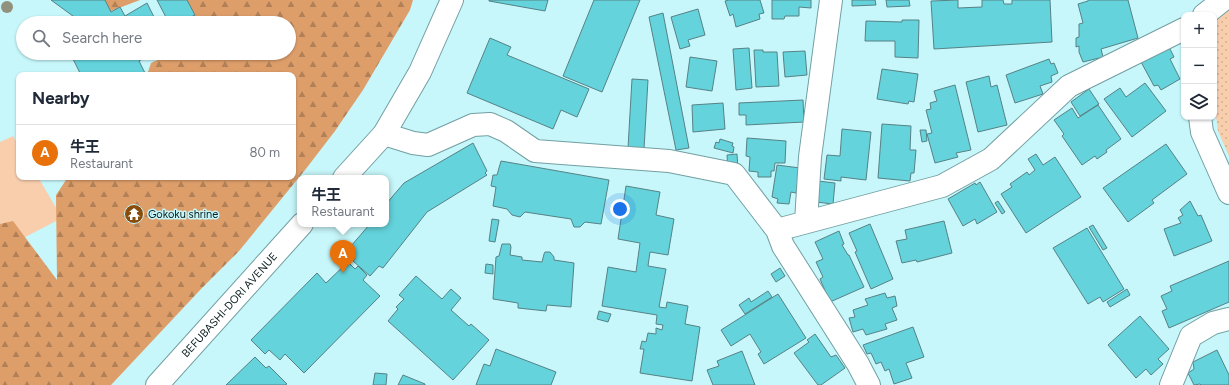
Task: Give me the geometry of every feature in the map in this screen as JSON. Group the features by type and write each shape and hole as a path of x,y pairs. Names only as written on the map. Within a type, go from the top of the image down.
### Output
{"main road":[{"path":"347,175 384,134 420,72 452,0"},
{"path":"806,222 810,157 831,0"},
{"path":"1208,12 1223,0"},
{"path":"777,230 942,186 991,159 1069,86 1181,30"},
{"path":"1200,120 1202,132 1229,193"},
{"path":"384,134 413,143 428,145 473,125 490,124 506,131 535,151 669,161 734,174 777,230 783,246 858,364 869,385"},
{"name":"BEFUBASHI-DORI AVENUE","path":"157,385 299,227"},
{"path":"1171,385 1191,336 1213,323 1229,319"}],"shaded area":[{"path":"1229,6 1229,156 1218,131 1217,120 1217,16"},
{"path":"13,136 16,141 16,180 40,180 62,218 0,250 0,142"}],"green space":[{"path":"88,0 140,0 103,14"},
{"name":"Gokoku shrine","path":"158,0 413,0 410,10 363,90 335,131 305,170 301,175 297,175 297,180 239,251 201,289 111,385 0,385 0,224 13,221 57,280 56,195 66,180 296,180 296,72 148,72 151,63 158,60 296,60 296,16 171,16"}],"building":[{"path":"51,0 105,0 111,12 120,7 125,16 73,16"},
{"path":"157,0 187,0 195,15 193,16 165,16"},
{"path":"489,0 548,0 545,11"},
{"path":"594,0 640,0 602,92 563,76"},
{"path":"760,0 764,13 759,14 760,19 736,27 733,14 730,16 725,1"},
{"path":"772,0 811,0 811,8 799,7 799,16 785,16 784,19 772,19"},
{"path":"852,0 875,0 876,5 852,6"},
{"path":"886,0 909,0 910,6 887,7"},
{"path":"958,0 958,8 982,7 982,0 1003,0 1004,4 1012,4 1012,0 1050,0 1052,42 934,49 931,1"},
{"path":"1088,0 1128,0 1138,38 1101,49 1103,57 1083,62 1079,52 1079,46 1076,47 1076,38 1079,37 1079,24 1083,23 1078,4"},
{"path":"147,3 154,16 125,16"},
{"path":"698,9 705,35 688,40 690,46 680,49 671,17"},
{"path":"663,13 689,148 676,150 649,17"},
{"path":"902,20 919,20 918,58 895,57 895,41 865,41 866,21 902,22"},
{"path":"490,38 511,47 507,55 589,89 577,117 561,110 553,129 467,93"},
{"path":"1168,45 1174,57 1170,59 1180,79 1161,90 1158,85 1154,86 1140,60"},
{"path":"749,48 752,88 736,90 733,49"},
{"path":"754,50 763,50 763,52 777,52 779,86 756,87"},
{"path":"805,51 807,75 785,77 783,52"},
{"path":"690,57 717,61 712,91 686,87"},
{"path":"1049,59 1051,64 1054,63 1058,73 1051,76 1052,82 1040,86 1043,94 1015,103 1006,75"},
{"path":"74,60 141,60 139,61 144,72 80,72"},
{"path":"882,69 918,74 914,102 909,101 908,104 877,99"},
{"path":"989,76 991,87 997,85 1007,125 978,132 966,82"},
{"path":"632,79 648,80 644,149 628,148"},
{"path":"1145,83 1166,111 1132,137 1104,99 1120,88 1126,97"},
{"path":"955,85 971,150 956,153 958,157 935,163 927,134 932,133 926,110 931,109 930,103 937,101 934,91"},
{"path":"1089,89 1099,104 1080,116 1071,102"},
{"path":"803,100 804,122 746,125 746,115 739,115 739,103"},
{"path":"723,103 725,129 693,132 692,105"},
{"path":"1098,105 1121,139 1097,159 1095,156 1082,165 1062,136 1064,134 1054,120 1072,108 1078,118"},
{"path":"882,124 911,126 910,150 916,150 914,173 911,173 910,181 878,178"},
{"path":"842,129 871,132 866,180 841,177 841,181 824,179 827,155 840,156"},
{"path":"920,130 926,130 927,141 922,142"},
{"path":"747,138 786,141 785,163 775,163 774,171 771,171 771,177 758,177 758,172 749,171 750,157 746,156"},
{"path":"720,139 733,143 733,153 714,148 716,142 719,143"},
{"path":"473,143 487,171 485,173 487,175 427,212 383,268 379,266 370,276 353,261 355,258 345,249 350,244 351,246 367,227 389,227 389,200 404,183"},
{"path":"1166,144 1187,174 1152,200 1154,203 1128,222 1103,188"},
{"path":"737,154 738,169 728,170 727,155"},
{"path":"1036,154 1043,165 1055,157 1081,197 1026,233 1001,194 1012,187 1010,184 1027,172 1029,175 1035,170 1028,159"},
{"path":"501,161 609,180 601,224 585,222 580,227 574,227 571,219 525,212 520,217 512,215 507,209 493,206 496,187 491,186 493,175 497,175"},
{"path":"777,165 800,168 796,193 791,192 789,204 777,203 778,199 772,197"},
{"path":"818,181 835,183 833,204 816,202"},
{"path":"980,182 997,212 977,224 975,219 963,226 948,199 975,183 976,185"},
{"path":"626,186 660,192 656,215 674,219 668,255 650,252 648,266 666,269 659,307 666,308 667,302 688,306 685,324 700,327 692,381 640,373 644,349 640,349 642,341 646,342 648,333 656,334 656,328 662,330 663,325 656,324 657,315 602,306 608,267 636,272 640,243 618,239"},
{"path":"998,201 1005,212 1002,214 995,203"},
{"path":"1190,201 1198,216 1201,215 1212,241 1174,256 1164,229 1181,223 1178,218 1183,215 1180,210"},
{"path":"492,219 499,220 495,242 489,241"},
{"path":"944,221 952,253 917,262 916,260 902,263 896,241 907,239 905,230"},
{"path":"870,224 893,279 871,289 855,252 857,251 849,233"},
{"path":"1093,225 1107,248 1103,250 1089,227"},
{"path":"1087,228 1124,289 1103,302 1100,297 1088,304 1053,248"},
{"path":"839,231 844,244 842,245 849,255 864,287 830,302 820,279 823,277 816,262 823,259 815,242"},
{"path":"502,244 510,244 510,255 522,257 522,260 542,262 545,252 550,252 554,257 554,260 574,263 571,307 547,305 546,311 518,308 518,303 493,299 496,257 499,256"},
{"path":"1229,261 1229,302 1169,328 1162,311 1167,309 1161,296 1172,291 1170,286"},
{"path":"348,262 355,269 358,266 367,275 363,280 380,296 304,373 285,354 280,360 269,350 265,354 251,340 317,273 326,283"},
{"path":"486,264 493,265 493,274 485,273"},
{"path":"780,268 785,276 776,282 771,274"},
{"path":"416,276 442,299 451,289 461,298 451,310 469,326 471,324 489,340 453,380 388,321 398,309 396,307 404,299 399,295"},
{"path":"1127,289 1130,295 1110,307 1107,302"},
{"path":"768,291 772,297 745,314 739,305 749,298 751,302"},
{"path":"885,293 887,298 895,296 897,306 892,308 897,320 885,324 887,329 866,335 863,329 853,332 849,318 855,317 853,310 868,305 865,299"},
{"path":"778,294 806,338 764,364 758,354 761,352 750,334 731,346 721,330"},
{"path":"599,311 611,314 608,322 597,319"},
{"path":"1140,316 1169,349 1158,359 1163,364 1151,375 1146,369 1136,378 1108,345"},
{"path":"913,327 924,357 906,363 912,378 894,384 889,369 885,371 881,362 876,364 871,353 867,354 863,345"},
{"path":"815,334 831,357 836,355 845,368 821,385 818,385 794,353 809,342 807,340"},
{"path":"496,349 556,372 551,385 476,385 484,364 490,366"},
{"path":"1217,350 1229,375 1229,385 1194,385 1188,373 1194,369 1193,362"},
{"path":"742,351 755,385 713,385 707,370 719,366 717,361"},
{"path":"255,357 266,368 269,366 287,384 226,385"},
{"path":"375,373 387,374 386,385 373,385"},
{"path":"403,375 425,384 425,385 398,385"}],"place":[{"name":"Gokoku shrine","path":"134,214"},
{"name":"牛王","path":"343,273"}]}
